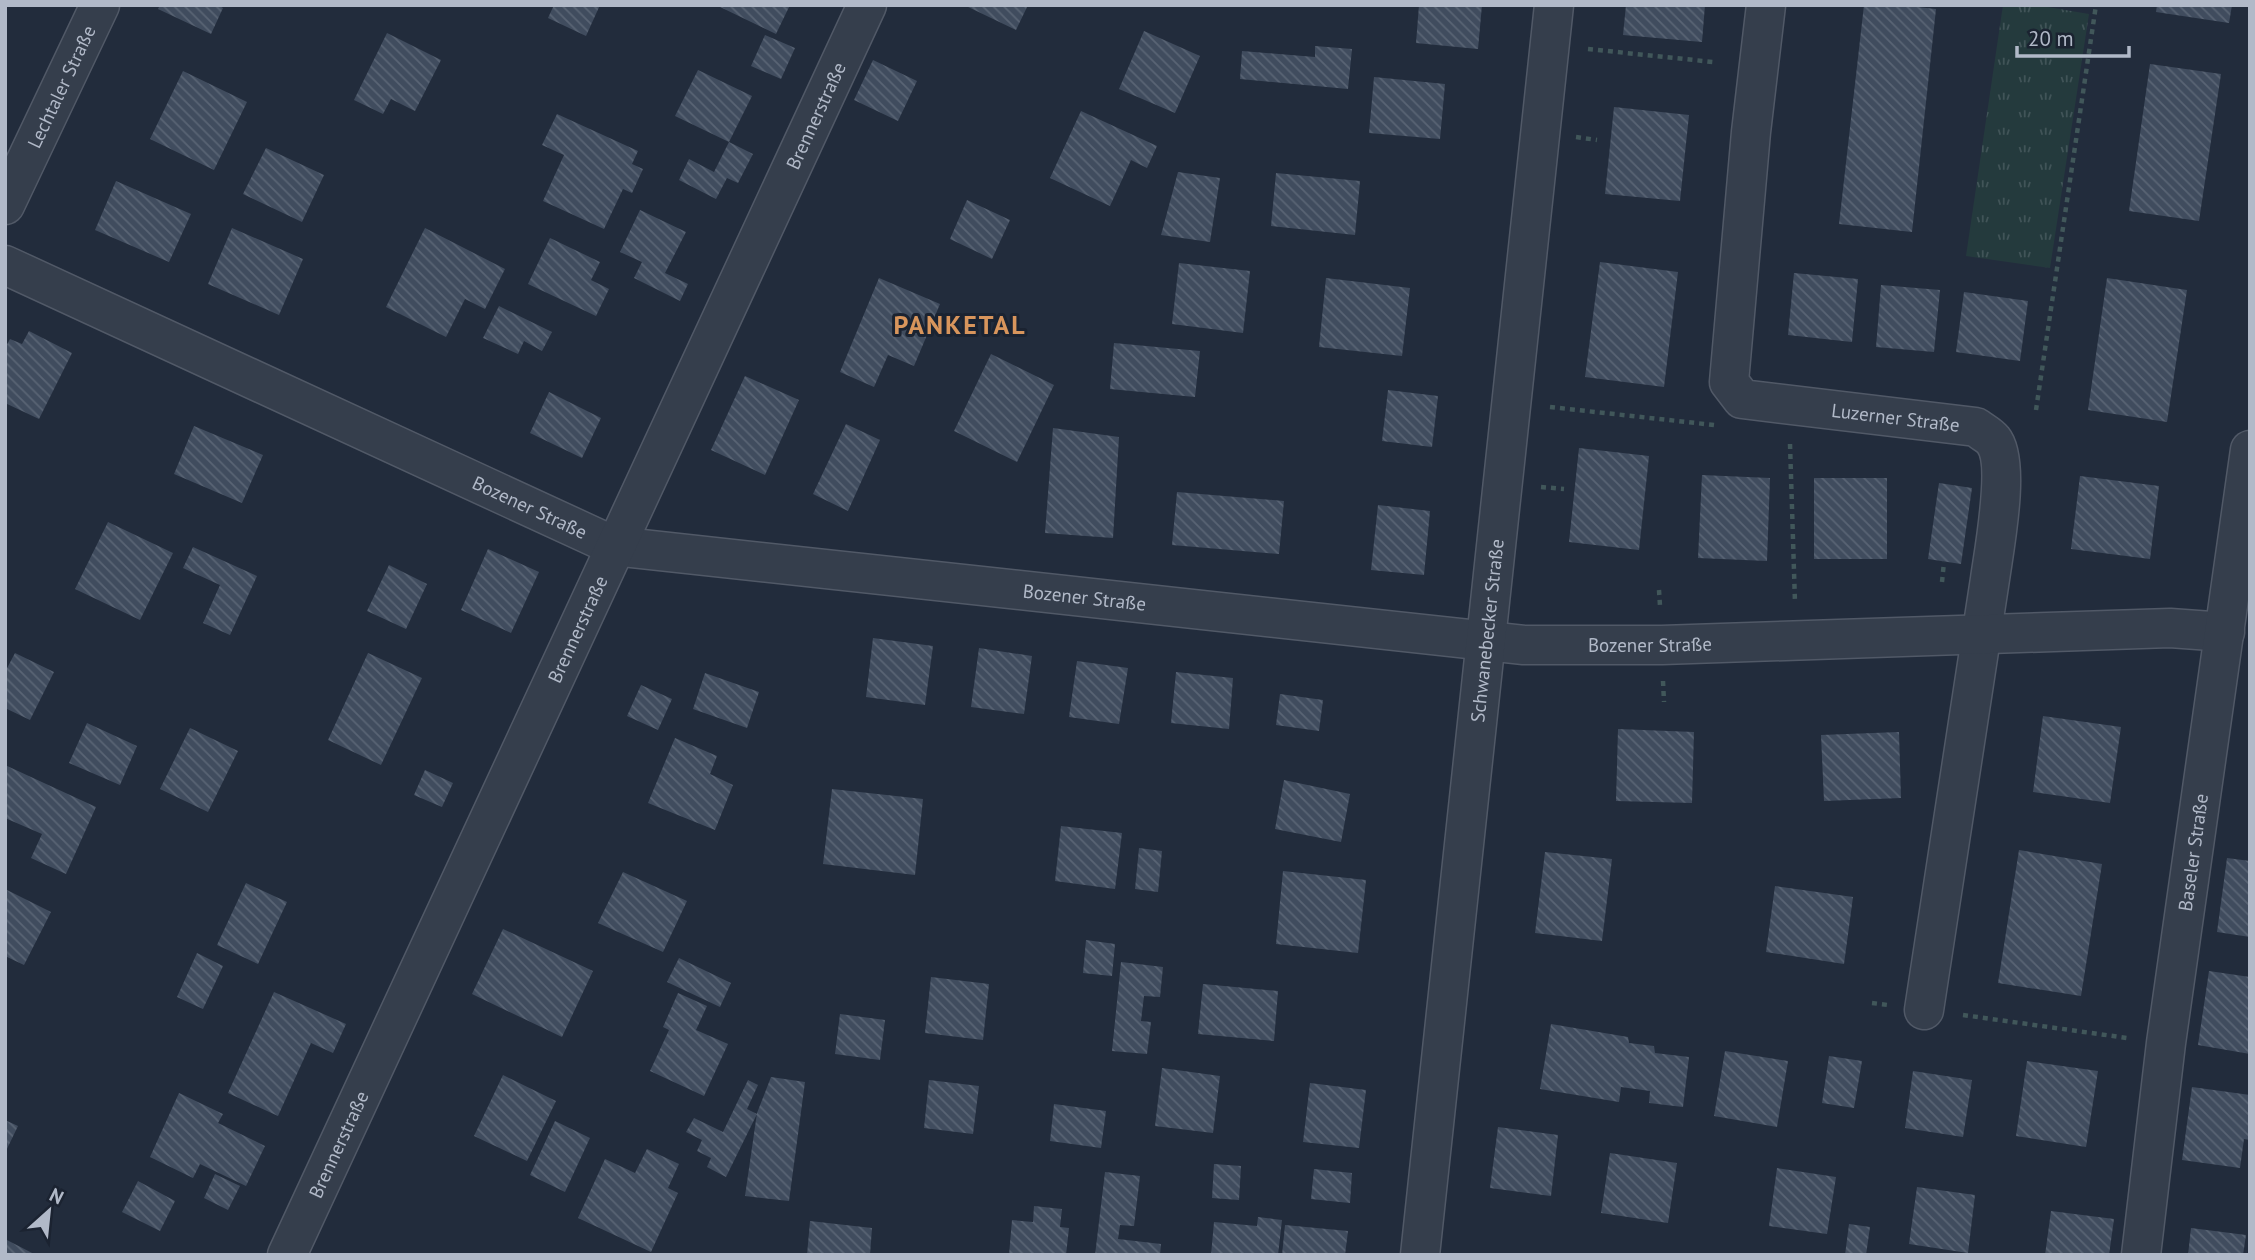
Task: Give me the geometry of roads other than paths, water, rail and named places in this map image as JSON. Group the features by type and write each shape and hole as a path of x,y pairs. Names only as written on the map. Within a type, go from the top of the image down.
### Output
{"street":[{"name":"Lechtaler Straße","path":"5,205 100,5"},
{"name":"Brennerstraße","path":"287,1255 867,5"},
{"name":"Schwanebecker Straße","path":"1420,1255 1553,5"},
{"name":"Luzerner Straße","path":"1766,5 1751,132 1729,382 1742,399 1976,427 1993,440 2001,459 2000,508 1924,1010"},
{"name":"Bozener Straße","path":"5,265 614,546 1524,645 1662,645 2171,628 2225,632"},
{"name":"Baseler Straße","path":"2141,1255 2166,1043 2250,450"}],"district":[{"name":"PANKETAL","path":"960,324"}]}
